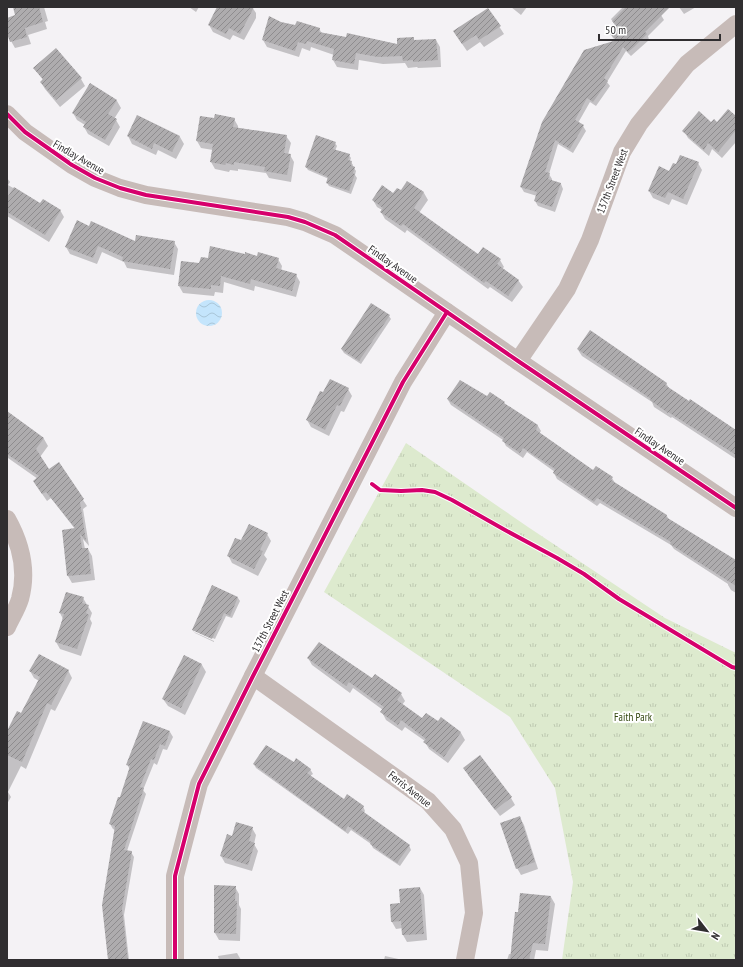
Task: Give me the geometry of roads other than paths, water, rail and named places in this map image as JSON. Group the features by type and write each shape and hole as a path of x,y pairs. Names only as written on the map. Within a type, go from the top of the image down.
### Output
{"street":[{"name":"137th Street West","path":"518,361 567,288 590,240 622,152 639,124 687,64 736,24"},
{"name":"Findlay Avenue","path":"7,114 25,132 72,165 95,178 120,188 146,195 288,217 305,222 335,235 736,508"},
{"name":"137th Street West","path":"175,960 175,876 199,784 403,382 447,312"},
{"path":"7,519 15,534 23,565 20,599 7,627"},
{"name":"Ferris Avenue","path":"253,676 428,801 453,829 469,863 474,913 465,960"}],"water":[{"path":"209,300 218,304 222,313 218,322 209,326 200,322 196,313 200,304"}],"park label":[{"name":"Faith Park","path":"633,717"}]}
